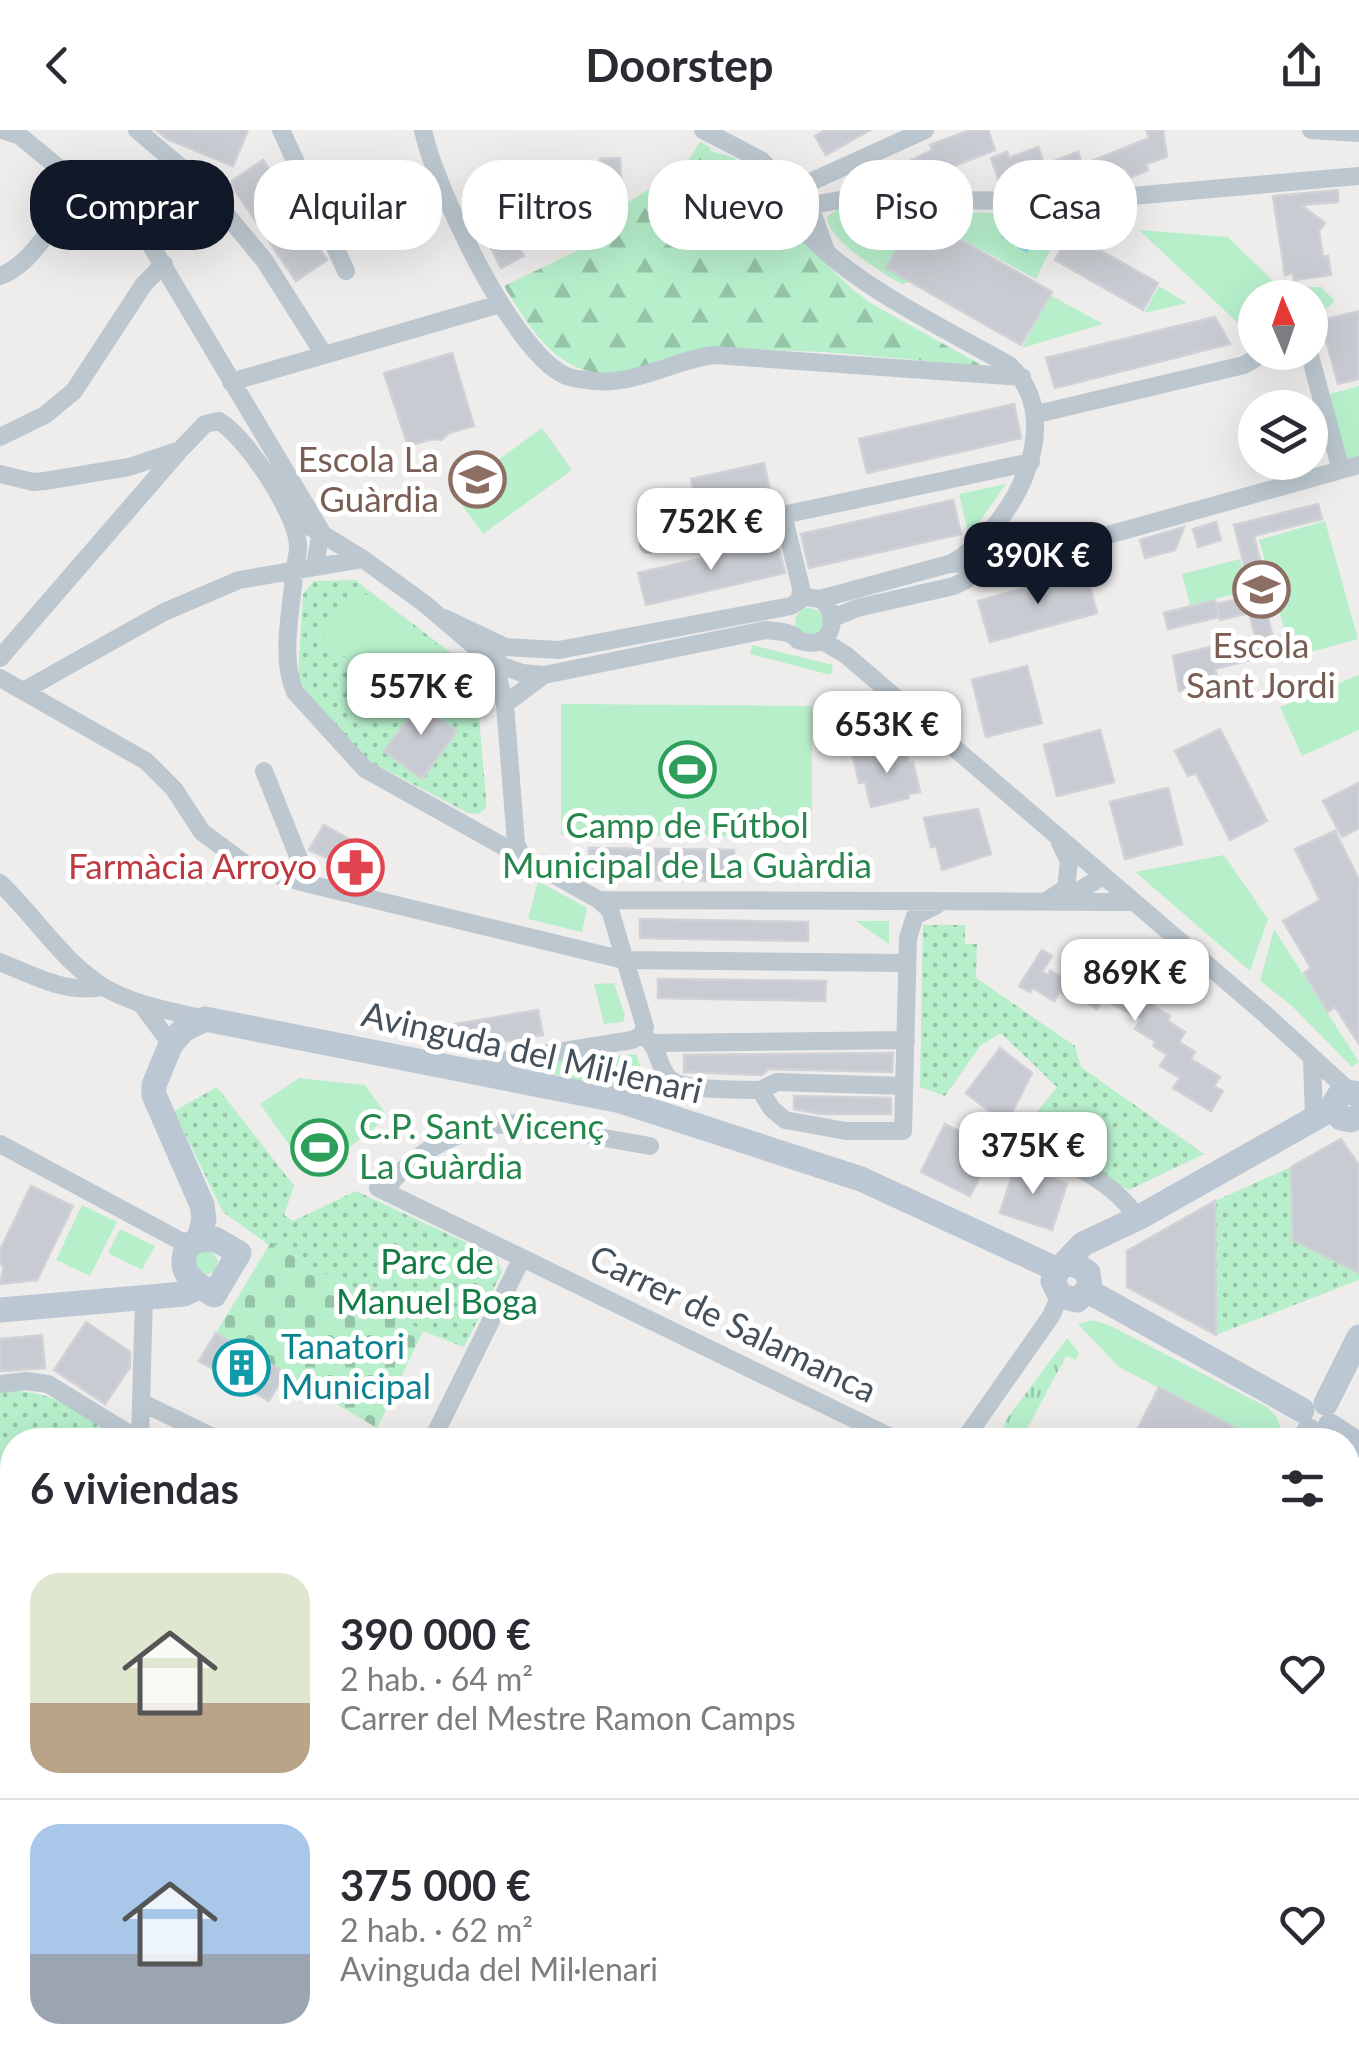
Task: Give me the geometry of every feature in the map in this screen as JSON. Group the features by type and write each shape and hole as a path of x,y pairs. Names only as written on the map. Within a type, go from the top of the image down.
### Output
{"street":[{"path":"2,130 20,136 49,160"},
{"path":"137,130 203,186 252,245 323,353"},
{"path":"280,130 346,271"},
{"path":"423,130 441,184 500,304 540,356 565,376 626,380 690,358 714,355 1022,377"},
{"path":"703,130 760,160"},
{"path":"819,177 925,130"},
{"path":"1311,130 1359,133"},
{"path":"819,207 846,199 1109,198 1359,176"},
{"path":"499,655 559,650 820,599 949,564 982,542 1031,462 1037,414 1022,377 1009,365 871,287 819,243"},
{"path":"0,276 32,250"},
{"path":"154,250 321,531 315,565"},
{"path":"0,437 62,404 144,284 164,264"},
{"path":"231,382 500,304"},
{"path":"1037,414 1238,366"},
{"path":"1314,370 1340,463 1338,470"},
{"path":"0,658 180,450 205,424 219,421 231,428 304,524 364,559 499,655 514,670 544,675 766,630 790,633 808,643 822,640 830,631 833,618 820,599"},
{"path":"0,474 45,481 129,467 180,450"},
{"path":"648,545 1031,462"},
{"path":"949,564 978,568 1011,562 1359,465"},
{"path":"272,481 298,546 288,658 289,678 295,692 365,769 522,854 610,910 648,1039 666,1076 677,1086 760,1090 777,1082 904,1086"},
{"path":"783,515 801,588 786,620 790,633"},
{"path":"990,530 1011,562"},
{"path":"833,618 857,608 954,586 978,568 990,542 990,530"},
{"path":"23,691 164,612 239,580 364,559"},
{"path":"822,640 846,654 1266,1015 1312,1060 1338,1103 1337,1115 1346,1120 1359,1116"},
{"path":"499,655 516,843 522,854"},
{"path":"506,704 514,670"},
{"path":"506,704 544,675"},
{"path":"0,678 146,761 174,789 202,832 248,866 624,960 906,964"},
{"path":"264,772 302,866 301,882"},
{"path":"1046,901 1066,888 1069,861 1058,838"},
{"path":"1046,901 1108,882"},
{"path":"1072,904 1108,882"},
{"path":"0,883 71,959 103,987 142,1005 205,1019"},
{"path":"599,900 1130,902"},
{"path":"867,901 898,911 908,938"},
{"path":"760,1090 784,1120 846,1131 903,1132 908,938 922,910 947,902"},
{"path":"0,962 82,991 103,987"},
{"path":"142,1005 170,1044"},
{"path":"0,1144 199,1248 239,1253 214,1294 188,1278 199,1248 218,1215 195,1185 154,1095 154,1084 170,1044 183,1030 205,1019"},
{"name":"Avinguda del Mil·lenari","path":"205,1019 620,1101 862,1179 1060,1268"},
{"path":"479,1071 507,1060 632,1040 906,1040"},
{"path":"1312,1060 1338,1103"},
{"path":"972,1428 1051,1316 1060,1296 1053,1281 1083,1244 1138,1218 1338,1103"},
{"name":"Carrer de Salamanca","path":"650,1146 519,1122 498,1124 439,1144 406,1164 381,1190 872,1428"},
{"path":"1024,1145 1067,1160 1109,1184 1138,1218"},
{"path":"1060,1296 1077,1300 1108,1234"},
{"path":"144,1295 168,1282 199,1248"},
{"path":"438,1428 522,1258"},
{"path":"1060,1268 1074,1264 1088,1282 1314,1422 1359,1337"},
{"path":"0,1310 184,1294 200,1286"},
{"path":"141,1428 144,1295"},
{"path":"0,1384 48,1384 120,1428"},
{"path":"143,1403 194,1428"}],"green space":[{"path":"700,142 711,151 735,158 735,160 689,160"},
{"path":"648,190 648,250 813,250 872,304 983,366 825,352 710,348 611,373 590,372 572,365 541,340 504,286 579,250 628,250 628,202"},
{"path":"839,209 839,239 830,226 827,217"},
{"path":"973,213 993,213 993,250 1050,250 1036,279 973,245"},
{"path":"1139,230 1228,237 1272,280 1238,280 1238,323"},
{"path":"852,250 896,250 886,268 910,282 902,284"},
{"path":"1159,286 1187,303 1144,313"},
{"path":"1050,295 1103,324 1022,348"},
{"path":"1359,386 1359,459 1347,461 1329,394"},
{"path":"542,428 572,470 483,534 453,493"},
{"path":"1006,484 969,536 959,494"},
{"path":"1325,521 1358,639 1292,657 1259,540"},
{"path":"1240,559 1248,591 1190,605 1182,574"},
{"path":"355,580 475,671 486,798 486,808 478,814 468,813 369,761 311,699 298,678 303,594 314,581"},
{"path":"357,588 440,647 404,698 320,639"},
{"path":"809,608 819,612 823,622 819,632 809,636 799,632 795,622 799,612"},
{"path":"752,645 833,665 831,675 750,654"},
{"path":"1359,675 1359,730 1302,756 1280,707"},
{"name":"Camp de Fútbol Municipal de La Guàrdia","path":"561,704 812,706 812,837 561,835"},
{"path":"1224,855 1268,919 1250,971 1135,872"},
{"path":"538,881 587,908 582,932 528,919"},
{"path":"856,921 889,921 889,944"},
{"path":"923,925 965,925 965,944 977,944 976,978 1075,1046 1081,1067 1204,1154 1129,1190 1019,1134 1057,1087 1001,1033 981,1045 945,1096 920,1087"},
{"path":"1274,929 1359,1062 1352,1067 1292,1006 1260,981"},
{"path":"614,983 625,1016 623,1022 604,1024 594,984"},
{"path":"606,1052 608,1057 636,1054 647,1083 620,1080 616,1090 523,1066"},
{"name":"C.P. Sant Vicenç La Guàrdia","path":"299,1078 365,1085 388,1117 312,1177 260,1104"},
{"name":"Parc de Manuel Boga","path":"217,1087 294,1186 284,1215 293,1221 356,1191 497,1257 502,1272 464,1347 423,1331 271,1242 269,1245 223,1212 174,1111"},
{"path":"1291,1167 1293,1240 1359,1273 1359,1280 1216,1335 1215,1201"},
{"path":"82,1205 117,1222 90,1276 56,1260"},
{"path":"120,1229 155,1246 142,1270 108,1253"},
{"path":"271,1242 423,1331 377,1428 216,1333"},
{"path":"195,1252 213,1252 218,1261 215,1271 202,1276 192,1256"},
{"path":"1093,1320 1111,1326 1267,1407 1277,1417 1280,1428 1236,1428 1119,1367 1078,1324"},
{"path":"1067,1338 1079,1353 1076,1360 1066,1356 1027,1428 1003,1428"},
{"path":"0,1391 51,1398 105,1428 0,1428"}],"building":[{"path":"156,130 248,130 234,164 234,160 218,160 167,139"},
{"path":"826,130 870,130 826,155 815,136"},
{"path":"970,130 988,130 995,150 969,160 911,160 932,150 930,145"},
{"path":"1146,130 1163,130 1167,157 1146,164 1148,170 1137,175 1137,160 1094,160 1149,138"},
{"path":"1038,147 1043,160 993,160 993,164 991,158 1007,152 1009,158"},
{"path":"1078,152 1080,160 1057,160"},
{"path":"254,166 254,219 234,189 234,180"},
{"path":"1338,190 1338,202 1301,205 1325,223 1319,231 1331,275 1294,280 1293,273 1285,275 1273,196"},
{"path":"973,247 1052,292 1021,345 886,268 897,250 973,250"},
{"path":"275,250 321,250 327,260 296,281"},
{"path":"492,250 521,250 524,256 501,268"},
{"path":"1061,250 1100,250 1158,283 1143,310 1055,260"},
{"path":"1359,311 1359,379 1338,384 1328,347 1328,319"},
{"path":"1215,317 1230,344 1055,388 1046,358"},
{"path":"452,353 474,426 449,433 441,440 408,446 384,373"},
{"path":"1014,404 1021,438 867,473 859,439"},
{"path":"764,463 771,496 698,512 691,479"},
{"path":"953,500 961,534 809,568 801,534"},
{"path":"1318,504 1322,519 1254,536 1272,607 1266,609 1273,638 1280,636 1284,651 1215,669 1218,681 1179,691 1173,656 1210,647 1212,654 1257,642 1249,613 1220,620 1217,604 1252,596 1234,525"},
{"path":"1216,522 1221,540 1198,547 1193,529"},
{"path":"1184,527 1175,550 1145,558 1140,540"},
{"path":"777,541 785,573 646,605 638,573"},
{"path":"1086,571 1097,613 990,642 978,601"},
{"path":"1215,600 1219,617 1168,629 1164,613"},
{"path":"1027,666 1042,723 986,737 972,680"},
{"path":"426,695 444,708 437,718 457,731 422,779 384,751"},
{"path":"1220,729 1267,821 1230,840 1196,773 1188,776 1175,751"},
{"path":"1100,730 1114,782 1057,796 1044,745"},
{"path":"882,749 883,756 906,750 920,792 871,807 865,782 859,783 853,756"},
{"path":"1359,783 1359,828 1342,837 1323,801"},
{"path":"1168,788 1182,844 1125,859 1110,802"},
{"path":"978,809 991,854 942,870 924,818"},
{"path":"324,825 369,850 359,872 309,850"},
{"path":"1335,831 1359,880 1359,1044 1335,1007 1328,1012 1304,973 1311,968 1283,921 1320,900 1295,849"},
{"path":"589,848 734,850 734,881 656,880 656,872 589,872"},
{"path":"640,919 808,922 808,941 640,938"},
{"path":"1042,950 1052,956 1042,972 1048,975 1050,970 1069,982 1075,973 1093,984 1097,978 1112,987 1119,976 1135,986 1138,981 1160,994 1153,1006 1185,1032 1179,1042 1195,1052 1191,1059 1220,1077 1214,1086 1223,1091 1211,1111 1173,1088 1180,1078 1160,1066 1167,1055 1153,1046 1156,1042 1135,1029 1141,1019 1102,999 1097,1009 1076,996 1073,1000 1060,992 1054,1001 1033,988 1030,992 1019,986"},
{"path":"658,979 826,981 825,1001 658,998"},
{"path":"538,1010 543,1035 454,1050 450,1025"},
{"path":"1000,1048 1032,1073 1008,1121 1002,1121 966,1093"},
{"path":"893,1053 892,1072 684,1072 684,1055"},
{"path":"794,1096 891,1098 891,1114 820,1114 794,1109"},
{"path":"945,1124 994,1148 970,1196 921,1172"},
{"path":"1341,1139 1359,1165 1359,1273 1293,1240 1291,1167"},
{"path":"1016,1163 1067,1184 1052,1230 1000,1213"},
{"path":"31,1186 73,1206 37,1280 0,1284 4,1266 0,1264 0,1250"},
{"path":"1215,1201 1216,1335 1127,1287 1127,1251"},
{"path":"86,1322 130,1352 130,1367 105,1404 54,1370"},
{"name":"Tanatori Municipal","path":"216,1333 285,1373 269,1401 199,1361"},
{"path":"42,1335 45,1368 0,1371 0,1339"},
{"path":"1159,1387 1236,1428 1138,1428"}],"place":[{"name":"Escola La Guàrdia","path":"478,480"},
{"name":"Escola Sant Jordi","path":"1261,590"},
{"name":"Camp de Fútbol Municipal de La Guàrdia","path":"687,770"},
{"name":"Farmàcia Arroyo","path":"356,867"},
{"name":"C.P. Sant Vicenç La Guàrdia","path":"320,1147"},
{"name":"Tanatori Municipal","path":"242,1367"}]}
